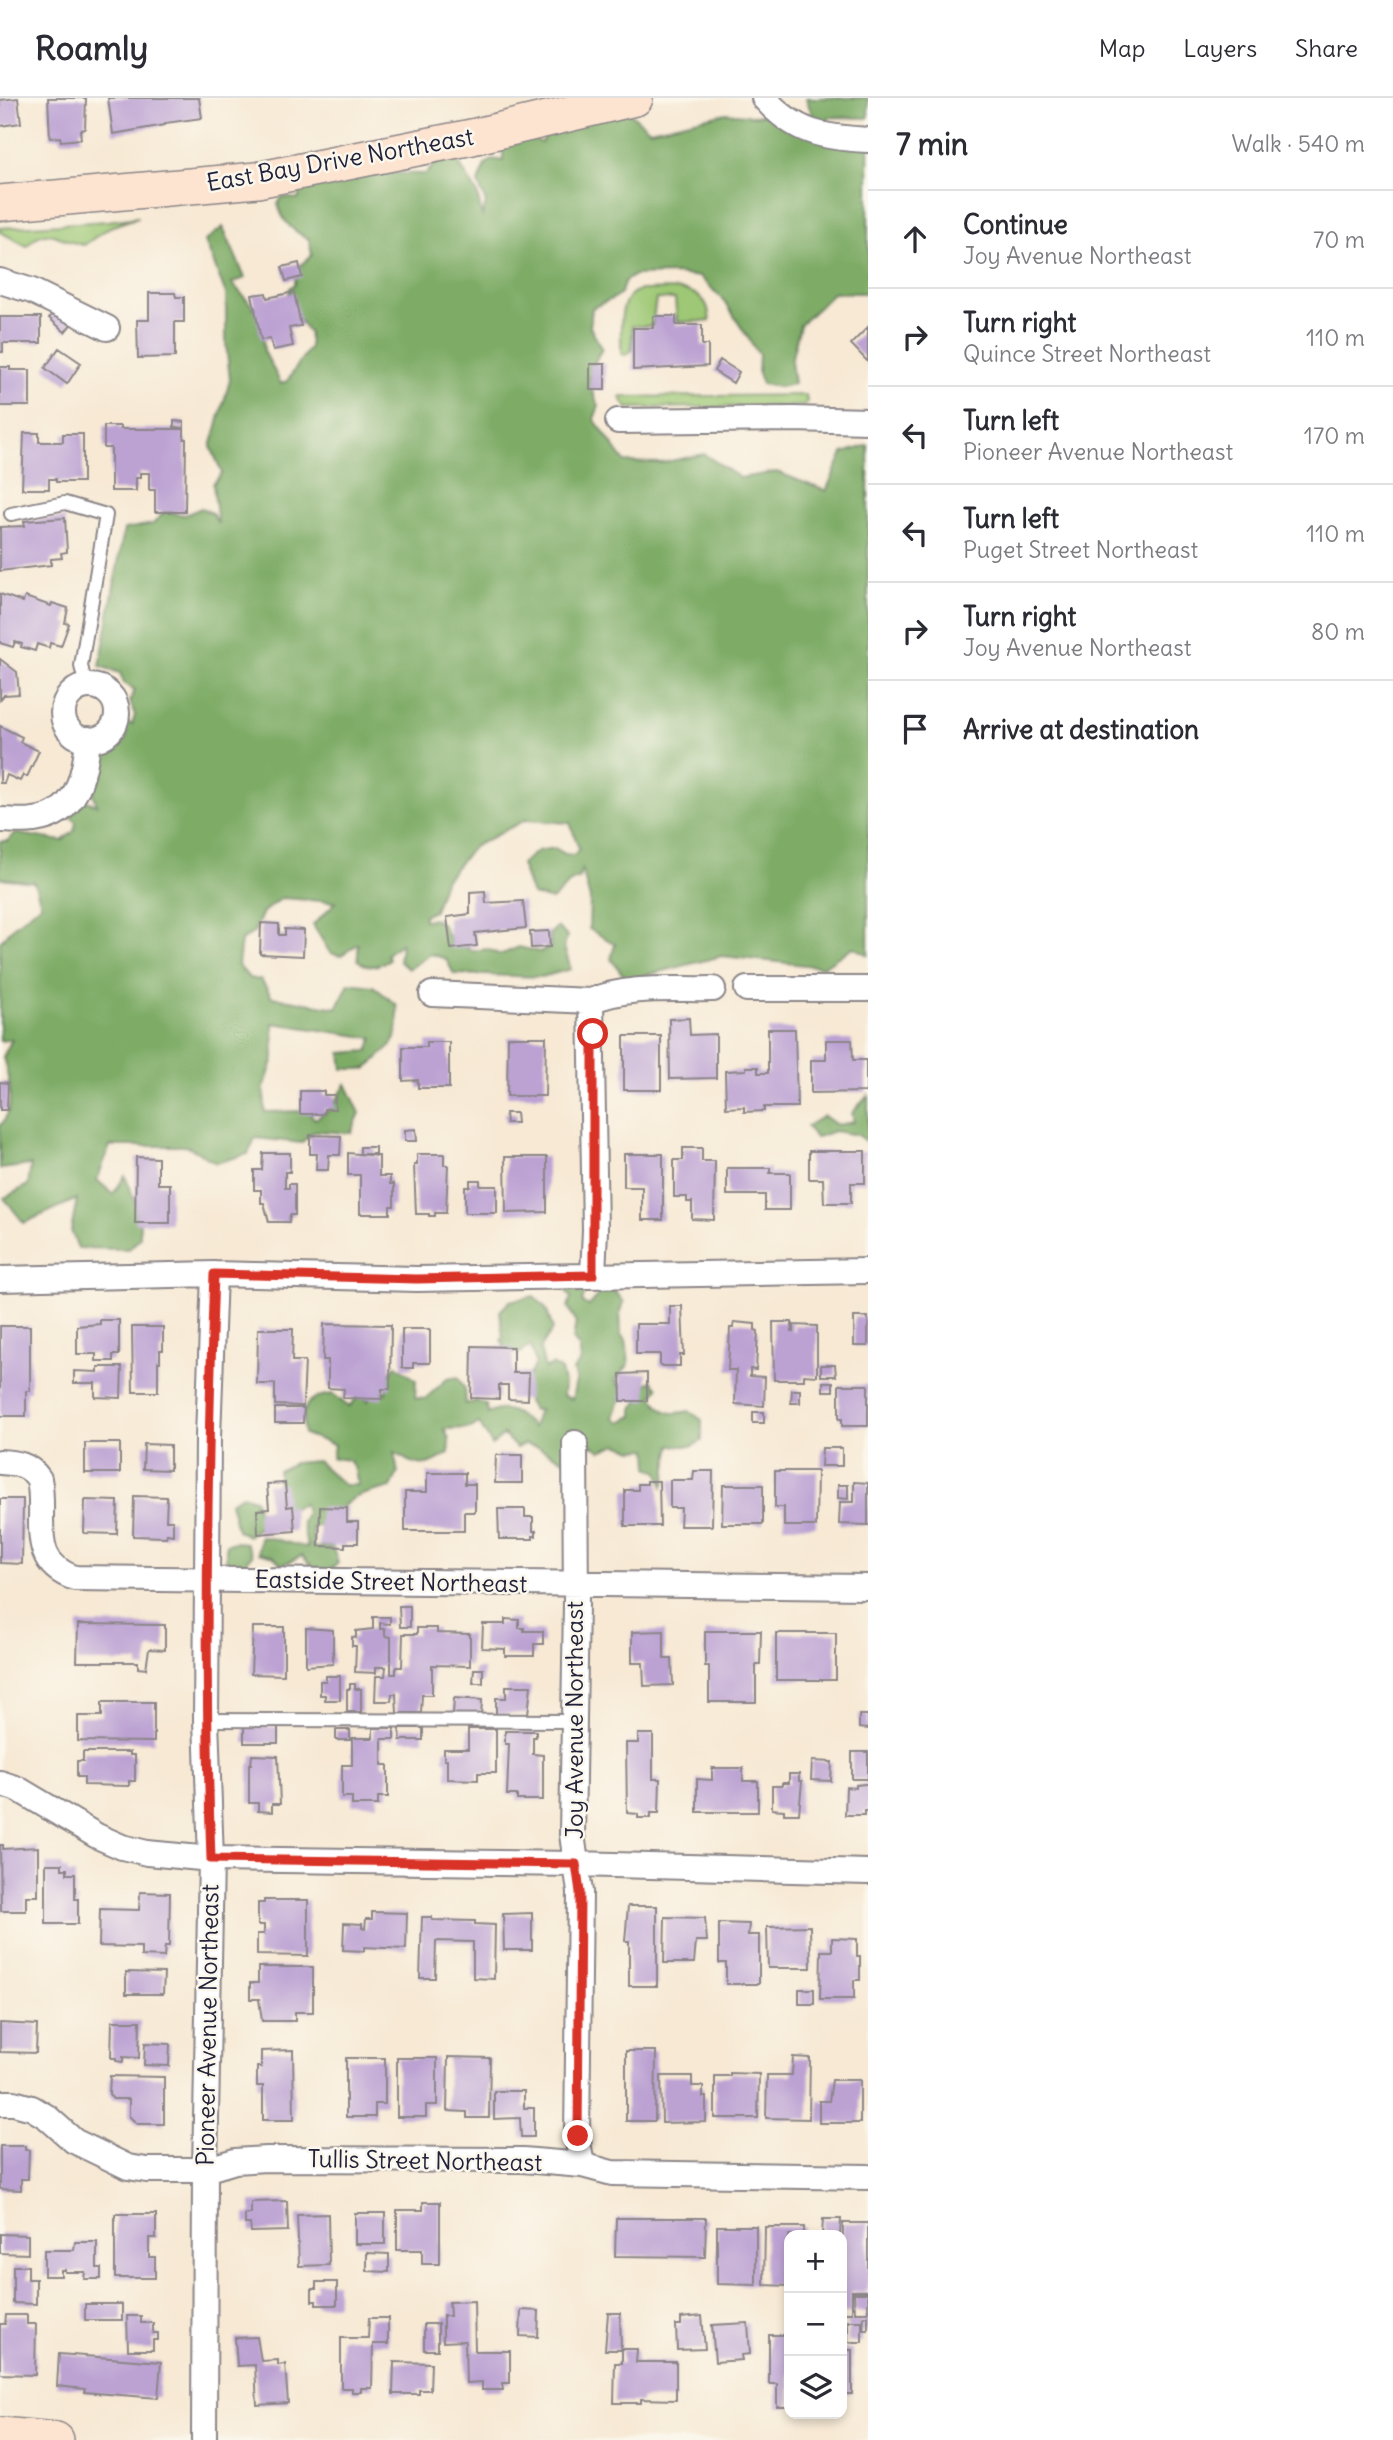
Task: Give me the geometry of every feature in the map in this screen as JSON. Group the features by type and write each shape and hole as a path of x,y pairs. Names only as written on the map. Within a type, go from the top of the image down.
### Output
{"street":[{"name":"East Bay Drive Northeast","path":"0,203 257,180 472,137 635,98"},
{"path":"764,98 777,112 800,128 827,137 868,140"},
{"path":"0,281 32,291 107,328"},
{"path":"618,421 868,421"},
{"path":"86,686 103,689 114,702 116,711 116,720 111,729 97,739 88,740 72,733 63,718 65,701 77,689 86,686"},
{"path":"0,820 34,820 47,817 62,808 75,795 83,780 88,740"},
{"path":"432,993 591,1001 623,991 713,989"},
{"path":"747,989 868,989"},
{"path":"591,1001 595,1230 593,1275"},
{"path":"0,1279 214,1274 417,1279 868,1271"},
{"name":"Pioneer Avenue Northeast","path":"204,2440 205,2170 211,1859 206,1720 208,1437 214,1274"},
{"name":"Joy Avenue Northeast","path":"575,1443 572,1834 580,1892 578,2136 582,2165"},
{"name":"Eastside Street Northeast","path":"0,1462 19,1463 34,1471 39,1479 41,1542 52,1565 63,1574 75,1578 868,1587"},
{"path":"0,1783 18,1789 97,1836 122,1847 147,1853 211,1859 868,1871"},
{"name":"Tullis Street Northeast","path":"0,2103 14,2103 32,2108 47,2117 74,2141 128,2167 147,2170 205,2170 235,2161 265,2158 523,2160 582,2165 612,2173 868,2177"},
{"path":"0,2435 45,2440"}],"lane":[{"path":"11,514 65,503 106,515 81,666 86,686"},
{"path":"206,1720 573,1721"}],"green space":[{"path":"806,98 868,98 868,118 829,117 825,143 857,128 868,126 868,293 833,293 800,325 791,361 794,384 779,387 762,384 758,373 759,355 725,302 700,277 677,274 635,275 625,281 620,295 592,308 590,327 602,349 590,377 599,406 594,419 625,462 661,463 704,454 740,478 777,472 826,491 843,453 868,445 868,955 853,947 823,967 722,956 627,980 611,959 615,944 589,929 590,899 582,869 578,880 573,880 552,900 532,895 521,864 537,851 555,848 565,854 574,855 579,849 570,823 525,820 473,847 444,881 434,911 424,915 424,920 434,919 442,924 452,945 464,946 472,951 488,949 500,955 519,947 540,952 550,947 550,934 557,927 567,936 564,947 571,969 542,977 454,974 446,959 431,954 408,969 399,961 401,943 387,954 389,960 369,966 358,960 358,944 340,956 330,953 313,925 336,902 282,898 263,912 254,932 241,941 238,965 249,978 261,980 272,997 337,1008 349,983 373,986 397,1005 398,1028 393,1042 366,1069 343,1069 341,1053 368,1051 373,1038 273,1023 274,1058 264,1088 265,1112 307,1111 315,1119 332,1108 346,1084 360,1113 351,1133 315,1131 301,1143 255,1138 248,1154 216,1163 187,1146 110,1146 97,1180 113,1194 125,1176 140,1214 140,1238 129,1249 78,1248 71,1231 77,1199 24,1223 4,1198 28,1185 31,1165 0,1169 0,1126 10,1102 3,1057 12,1039 0,1041 0,942 13,927 41,904 34,882 0,878 0,841 8,841 15,833 62,841 74,831 76,822 69,815 77,802 87,801 97,805 93,793 104,770 101,756 123,720 132,725 135,715 130,701 135,690 124,683 120,673 100,666 124,529 153,524 164,512 185,515 201,508 212,513 218,524 213,484 222,473 211,447 230,380 226,344 226,294 205,241 223,227 245,278 232,283 262,317 264,351 281,384 287,381 310,347 309,333 287,304 290,288 295,284 296,269 312,255 309,239 293,229 282,216 278,204 282,197 299,199 299,189 377,173 426,174 449,147 477,193 482,216 486,203 478,182 485,165 493,159 503,161 503,146 531,137 541,143 546,135 624,108 650,130 726,113 755,116 789,110 813,117"},
{"path":"139,217 110,227 84,245 47,234 34,239 27,246 0,232 0,228"},
{"path":"640,290 694,293 706,304 710,321 677,322 675,299 656,299 652,326 632,326 632,350 626,355 621,354 623,308 632,294"},
{"path":"806,395 807,402 804,406 627,408 620,397"},
{"path":"868,1095 868,1143 858,1135 834,1131 815,1138 807,1126 824,1116 837,1125 854,1122 852,1113"},
{"path":"588,1282 582,1302 589,1306 598,1296 594,1282 612,1282 608,1289 624,1302 620,1311 621,1335 626,1340 629,1364 615,1381 624,1390 614,1417 620,1422 633,1416 633,1409 642,1396 638,1388 652,1381 658,1388 653,1396 660,1407 672,1413 689,1411 702,1420 702,1441 692,1446 671,1446 663,1487 659,1472 649,1467 648,1449 633,1450 617,1444 601,1451 584,1440 564,1460 538,1447 524,1444 516,1448 504,1435 492,1445 479,1423 471,1428 444,1429 449,1439 449,1453 434,1462 415,1463 394,1452 398,1473 391,1487 349,1501 329,1524 312,1527 313,1548 332,1546 338,1563 328,1572 313,1567 302,1556 282,1565 274,1557 258,1553 260,1537 307,1547 302,1521 306,1514 304,1504 285,1511 278,1499 278,1471 294,1463 317,1461 344,1485 358,1485 355,1470 349,1460 332,1458 334,1445 304,1434 304,1410 311,1401 333,1394 349,1407 360,1394 368,1401 375,1386 386,1393 387,1378 396,1365 416,1380 415,1398 425,1399 447,1379 458,1377 465,1389 466,1404 476,1401 486,1405 488,1414 507,1410 533,1427 539,1410 533,1410 524,1391 528,1376 536,1364 531,1346 520,1353 507,1352 501,1340 500,1311 510,1301 534,1296 546,1308 553,1329 540,1349 545,1369 552,1365 561,1370 563,1396 572,1399 576,1380 573,1370 581,1361 579,1347 573,1340 576,1322 568,1307 571,1298 564,1288"},
{"path":"242,1495 255,1499 261,1525 248,1536 237,1530 230,1502"},
{"path":"246,1543 252,1555 238,1571 226,1561 226,1544"}],"building":[{"path":"18,98 21,123 0,126 0,100"},
{"path":"48,98 86,98 85,129 80,130 81,139 61,141 60,137 50,138"},
{"path":"108,98 199,98 202,118 113,134"},
{"path":"299,263 302,277 286,281 282,267"},
{"path":"294,292 301,326 289,328 293,346 273,350 270,339 261,340 252,295 266,293 267,298"},
{"path":"149,293 175,293 176,297 184,297 184,322 175,322 175,357 138,358 137,320 149,320"},
{"path":"57,309 73,322 65,332 49,318"},
{"path":"653,316 676,316 676,325 702,325 702,345 708,345 708,366 633,370 633,328 653,328"},
{"path":"0,317 41,317 41,343 3,343 3,352 0,352"},
{"path":"868,327 868,362 851,344"},
{"path":"59,348 81,363 67,384 45,368"},
{"path":"720,360 739,372 733,383 714,371"},
{"path":"590,364 605,364 605,390 590,390"},
{"path":"0,367 30,370 30,406 0,406"},
{"path":"174,421 184,422 184,428 174,427"},
{"path":"104,426 120,426 120,429 184,429 185,512 155,512 155,490 149,490 149,473 140,473 140,478 136,478 136,491 111,491 111,448 104,448"},
{"path":"24,433 39,433 39,442 63,442 63,434 83,434 83,482 56,482 56,479 49,479 49,489 22,489"},
{"path":"65,518 67,552 61,553 62,558 51,559 51,565 0,571 0,527 25,526 24,521"},
{"path":"0,594 23,602 25,597 51,606 52,603 68,608 65,623 69,624 61,646 50,643 49,648 37,644 35,651 15,642 13,647 0,643"},
{"path":"0,659 17,672 19,694 4,695 0,700"},
{"path":"0,726 22,737 20,742 39,751 27,777 23,775 20,781 7,775 4,783 0,783"},
{"path":"485,891 486,903 523,901 526,928 475,933 477,946 451,949 447,917 470,914 470,892"},
{"path":"261,923 279,924 279,935 285,935 285,929 304,930 303,956 260,954"},
{"path":"549,931 550,947 531,948 530,932"},
{"path":"689,1018 690,1035 716,1034 716,1078 670,1079 669,1019"},
{"path":"768,1029 795,1029 797,1107 764,1107 764,1111 744,1112 744,1107 726,1108 725,1071 758,1067 758,1073 768,1073"},
{"path":"624,1036 661,1036 661,1090 624,1090"},
{"path":"508,1037 546,1037 545,1096 507,1096"},
{"path":"826,1040 852,1040 853,1060 866,1060 866,1092 811,1093 811,1060 826,1060"},
{"path":"427,1042 449,1042 449,1088 418,1088 418,1080 403,1081 403,1047 427,1047"},
{"path":"0,1082 8,1083 7,1110 0,1110"},
{"path":"300,1091 324,1091 324,1095 335,1095 335,1109 324,1109 324,1114 300,1114"},
{"path":"505,1113 516,1113 517,1123 506,1123"},
{"path":"416,1129 417,1141 405,1141 405,1130"},
{"path":"310,1135 341,1136 340,1155 329,1155 328,1170 316,1170 317,1154 310,1154"},
{"path":"360,1147 375,1147 375,1154 360,1154"},
{"path":"683,1148 702,1148 702,1161 715,1161 714,1220 692,1219 692,1202 687,1202 687,1197 674,1197 674,1160 683,1160"},
{"path":"809,1151 865,1151 865,1183 851,1183 851,1203 824,1203 823,1179 809,1179"},
{"path":"263,1153 290,1153 290,1172 285,1172 285,1188 289,1188 289,1184 295,1184 295,1215 290,1215 289,1222 269,1222 264,1203 261,1203 261,1190 254,1190 254,1170 262,1170"},
{"path":"348,1153 379,1156 379,1176 390,1176 390,1184 394,1184 394,1206 390,1206 390,1214 360,1214 360,1175 348,1175"},
{"path":"417,1154 444,1154 444,1165 448,1165 446,1213 435,1213 435,1216 416,1214 414,1165 417,1165"},
{"path":"624,1154 663,1154 663,1220 642,1220 642,1187 624,1187"},
{"path":"136,1157 158,1158 158,1184 170,1184 170,1223 135,1223"},
{"path":"505,1157 547,1157 547,1212 506,1213"},
{"path":"727,1168 770,1168 770,1173 790,1173 790,1210 765,1210 765,1195 727,1195"},
{"path":"470,1180 480,1180 480,1186 497,1186 497,1213 465,1213 465,1187 470,1187"},
{"path":"670,1306 682,1306 684,1355 680,1355 680,1366 660,1366 660,1354 636,1354 636,1324 670,1324"},
{"path":"854,1317 868,1317 868,1346 854,1346"},
{"path":"100,1320 119,1320 119,1355 113,1355 113,1361 96,1361 96,1354 77,1354 77,1326 100,1324"},
{"path":"734,1322 755,1324 755,1330 758,1331 756,1370 750,1369 750,1376 765,1377 764,1406 735,1404 736,1370 728,1370 730,1328 733,1328"},
{"path":"773,1322 792,1322 792,1332 794,1325 817,1326 817,1376 804,1375 804,1380 774,1380"},
{"path":"324,1324 391,1325 390,1389 382,1389 382,1399 343,1398 344,1389 328,1388 328,1360 323,1360"},
{"path":"0,1326 30,1326 30,1391 26,1391 26,1416 0,1416"},
{"path":"132,1327 163,1327 163,1350 160,1350 158,1362 158,1392 133,1392"},
{"path":"258,1329 293,1329 292,1361 305,1361 303,1406 275,1405 275,1384 257,1384"},
{"path":"402,1329 430,1329 430,1363 413,1363 413,1368 402,1368"},
{"path":"472,1346 513,1347 513,1373 529,1373 528,1400 508,1399 508,1385 499,1385 499,1399 471,1398"},
{"path":"821,1365 835,1365 836,1376 821,1376"},
{"path":"98,1367 122,1367 121,1398 95,1397 95,1383 74,1383 74,1371 98,1372"},
{"path":"647,1373 647,1401 621,1401 620,1374"},
{"path":"823,1382 833,1382 833,1391 823,1391"},
{"path":"839,1385 868,1385 868,1426 842,1426 842,1419 839,1419"},
{"path":"792,1390 800,1390 800,1403 791,1403"},
{"path":"275,1408 304,1408 303,1423 275,1423"},
{"path":"753,1412 764,1412 764,1423 753,1423"},
{"path":"85,1443 120,1443 120,1473 85,1473"},
{"path":"144,1444 170,1445 170,1470 143,1469"},
{"path":"822,1448 842,1448 842,1466 821,1466"},
{"path":"496,1455 522,1455 522,1483 495,1483"},
{"path":"694,1471 713,1471 712,1526 680,1526 681,1508 670,1508 670,1480 693,1480"},
{"path":"775,1471 817,1471 816,1526 784,1526 784,1507 775,1507"},
{"path":"427,1473 465,1473 465,1484 475,1484 475,1512 464,1512 464,1531 405,1531 405,1492 427,1492"},
{"path":"647,1481 659,1481 660,1526 625,1526 625,1490 638,1490 638,1484 647,1484"},
{"path":"854,1482 868,1483 868,1525 839,1524 840,1502 854,1502"},
{"path":"285,1483 287,1507 293,1506 295,1531 258,1534 257,1510 269,1509 267,1484"},
{"path":"723,1485 763,1485 763,1524 722,1524"},
{"path":"838,1485 848,1485 848,1499 838,1498"},
{"path":"134,1496 167,1497 166,1520 173,1520 173,1535 133,1536"},
{"path":"0,1499 23,1499 22,1564 0,1563"},
{"path":"85,1500 118,1501 117,1534 84,1533"},
{"path":"320,1507 347,1508 347,1522 358,1522 358,1543 345,1543 345,1547 319,1546"},
{"path":"498,1509 525,1509 525,1517 533,1517 533,1531 536,1531 536,1536 533,1536 533,1539 499,1539"},
{"path":"399,1606 410,1606 410,1627 400,1627"},
{"path":"373,1617 390,1617 390,1624 380,1623 380,1629 385,1629 385,1636 391,1637 391,1674 396,1674 396,1667 402,1667 403,1634 417,1634 417,1628 437,1628 437,1633 470,1634 470,1666 432,1665 432,1695 422,1695 421,1713 397,1713 396,1694 392,1694 391,1701 375,1701 376,1676 385,1676 386,1667 376,1667 376,1673 355,1672 356,1646 352,1646 352,1637 356,1638 356,1631 373,1629"},
{"path":"505,1619 519,1620 519,1628 524,1628 524,1631 543,1631 543,1644 534,1644 534,1656 505,1656 505,1649 482,1648 483,1624 505,1624"},
{"path":"78,1624 165,1625 165,1650 149,1649 146,1669 138,1668 138,1662 77,1662"},
{"path":"253,1627 284,1627 284,1675 251,1674"},
{"path":"306,1628 333,1630 333,1664 306,1666"},
{"path":"664,1631 664,1659 672,1659 673,1685 644,1686 643,1663 632,1663 632,1632"},
{"path":"705,1631 761,1631 760,1665 756,1665 756,1702 709,1702"},
{"path":"776,1633 836,1633 836,1680 776,1680"},
{"path":"474,1669 483,1669 483,1683 473,1683"},
{"path":"326,1676 340,1676 340,1700 325,1700 325,1695 320,1695 320,1681 326,1681"},
{"path":"350,1684 355,1684 355,1689 361,1689 361,1712 347,1712 347,1689 350,1689"},
{"path":"506,1686 531,1686 528,1714 496,1714 496,1698 506,1698"},
{"path":"454,1698 482,1700 481,1717 453,1715"},
{"path":"102,1702 154,1702 154,1742 78,1741 78,1716 102,1716"},
{"path":"859,1715 868,1715 868,1729 859,1728"},
{"path":"244,1726 278,1727 278,1743 244,1743"},
{"path":"373,1728 394,1728 394,1739 382,1739 382,1765 388,1765 388,1797 378,1797 378,1805 352,1805 352,1797 342,1797 342,1765 352,1765 352,1738 373,1738"},
{"path":"400,1728 423,1728 423,1740 400,1740"},
{"path":"468,1729 496,1729 496,1773 478,1773 478,1780 447,1779 444,1749 468,1749"},
{"path":"336,1730 350,1730 350,1740 336,1740"},
{"path":"505,1731 536,1731 536,1737 533,1737 533,1754 543,1755 543,1800 517,1800 517,1795 507,1795 509,1744 505,1744"},
{"path":"638,1734 653,1734 653,1779 660,1779 659,1813 651,1813 651,1818 638,1818 638,1814 627,1813 626,1743 638,1743"},
{"path":"83,1752 130,1752 130,1755 135,1755 135,1781 129,1781 129,1786 84,1785 84,1777 77,1777 77,1761 83,1761"},
{"path":"852,1752 868,1752 868,1779 852,1779"},
{"path":"252,1755 278,1756 280,1804 272,1804 272,1812 258,1811 258,1803 249,1803 249,1764"},
{"path":"812,1761 832,1762 831,1781 811,1780"},
{"path":"712,1768 743,1768 743,1781 758,1781 758,1812 697,1812 697,1779 712,1780"},
{"path":"789,1774 799,1774 799,1781 802,1781 799,1814 784,1814 784,1810 772,1809 772,1786 789,1783"},
{"path":"868,1784 868,1811 864,1811 864,1815 845,1815 846,1787 856,1788 856,1785"},
{"path":"0,1845 3,1845 3,1849 38,1847 38,1896 26,1896 26,1911 1,1911"},
{"path":"46,1864 62,1864 62,1869 67,1869 67,1874 75,1874 78,1924 46,1924"},
{"path":"140,1892 170,1893 169,1946 165,1946 164,1957 141,1956 141,1947 99,1946 100,1909 139,1910"},
{"path":"264,1900 308,1900 308,1956 257,1955 257,1934 264,1934 264,1925 258,1925 258,1903 264,1903"},
{"path":"628,1906 657,1906 657,1986 629,1986 629,1941 625,1941"},
{"path":"372,1912 407,1913 406,1949 364,1947 364,1951 343,1950 344,1923 362,1924 365,1929 366,1919 372,1919"},
{"path":"532,1913 532,1950 504,1950 503,1914"},
{"path":"422,1917 495,1925 494,1979 473,1978 473,1942 436,1941 435,1978 420,1978"},
{"path":"665,1917 705,1918 707,1941 696,1941 694,1963 664,1963"},
{"path":"719,1923 749,1924 748,1935 759,1935 759,1984 726,1984 726,1963 719,1963"},
{"path":"810,1926 811,1968 768,1968 767,1927"},
{"path":"832,1938 857,1939 860,1980 854,1980 854,1999 820,1999 821,1951 832,1951"},
{"path":"258,1967 313,1967 313,2012 295,2012 295,2021 262,2021 259,1999 250,1999 250,1983 258,1983"},
{"path":"126,1972 164,1973 163,1994 126,1994"},
{"path":"799,1989 814,1989 814,2004 799,2004"},
{"path":"112,2021 140,2021 139,2058 123,2057 123,2062 111,2058"},
{"path":"0,2023 37,2025 36,2053 0,2052"},
{"path":"145,2043 170,2044 169,2066 144,2065"},
{"path":"293,2050 294,2120 263,2120 263,2086 257,2086 257,2067 261,2067 261,2051"},
{"path":"626,2051 656,2051 655,2121 626,2121"},
{"path":"448,2057 490,2058 489,2118 467,2118 467,2112 447,2111"},
{"path":"793,2057 810,2058 809,2119 766,2118 767,2075 792,2075"},
{"path":"346,2058 385,2058 385,2104 375,2104 375,2117 346,2117"},
{"path":"397,2058 437,2058 437,2105 426,2105 426,2117 397,2117"},
{"path":"730,2073 759,2074 758,2118 715,2118 715,2076 730,2076"},
{"path":"110,2076 164,2077 164,2124 137,2124 129,2116 129,2099 113,2099 109,2095"},
{"path":"661,2076 692,2076 692,2086 703,2086 706,2122 662,2123"},
{"path":"832,2080 860,2080 860,2123 819,2123 819,2101 829,2101"},
{"path":"494,2091 524,2091 524,2108 534,2108 534,2137 521,2137 520,2118 494,2119"},
{"path":"0,2146 25,2146 25,2150 29,2150 28,2179 21,2179 21,2190 0,2189"},
{"path":"287,2201 288,2231 251,2232 250,2224 245,2224 245,2214 251,2214 251,2202"},
{"path":"423,2202 440,2202 440,2264 422,2264 422,2250 397,2250 397,2210 423,2210"},
{"path":"355,2213 385,2213 385,2244 355,2244"},
{"path":"115,2214 156,2214 156,2238 149,2238 149,2257 155,2257 155,2278 115,2278"},
{"path":"328,2214 329,2265 299,2266 297,2215"},
{"path":"616,2218 706,2218 705,2257 615,2256"},
{"path":"823,2219 841,2219 840,2230 822,2230"},
{"path":"843,2223 868,2223 868,2291 852,2291 852,2313 847,2313 847,2230 843,2230"},
{"path":"717,2226 756,2226 756,2285 717,2284"},
{"path":"765,2227 804,2227 804,2230 784,2230 784,2286 764,2285"},
{"path":"0,2234 28,2235 28,2254 0,2253"},
{"path":"75,2242 97,2242 97,2268 101,2268 101,2279 84,2279 85,2272 65,2270 61,2270 61,2276 44,2276 44,2250 74,2250"},
{"path":"367,2253 389,2254 389,2272 367,2271"},
{"path":"13,2266 28,2266 28,2279 36,2279 36,2304 13,2303"},
{"path":"316,2282 337,2282 337,2305 316,2305 316,2301 312,2301 312,2289 316,2289"},
{"path":"854,2293 868,2293 868,2312 855,2312"},
{"path":"474,2301 475,2351 510,2351 510,2383 502,2383 503,2390 482,2390 482,2382 466,2383 465,2341 443,2342 443,2316 450,2316 449,2302"},
{"path":"85,2304 122,2304 122,2320 85,2320"},
{"path":"521,2310 539,2311 538,2337 520,2336"},
{"path":"608,2313 620,2313 621,2350 605,2350"},
{"path":"6,2315 27,2315 27,2324 36,2324 35,2375 0,2374 0,2324 5,2324"},
{"path":"127,2316 141,2316 141,2323 153,2323 153,2333 158,2333 158,2340 153,2340 153,2350 128,2350"},
{"path":"702,2316 705,2349 677,2350 676,2325 681,2325 681,2318"},
{"path":"864,2316 868,2316 868,2330 863,2330"},
{"path":"369,2318 388,2318 388,2344 373,2344 372,2388 361,2388 361,2392 352,2392 352,2388 341,2388 341,2338 368,2338"},
{"path":"848,2321 862,2321 862,2342 848,2342"},
{"path":"748,2323 750,2354 741,2355 742,2360 715,2362 712,2325"},
{"path":"424,2324 438,2324 438,2350 424,2350"},
{"path":"769,2335 784,2335 784,2407 777,2407 777,2384 769,2384"},
{"path":"257,2337 261,2361 278,2360 278,2365 285,2364 288,2403 257,2405 255,2365 237,2366 235,2338"},
{"path":"622,2349 637,2349 636,2362 676,2362 676,2400 641,2399 641,2403 614,2403 615,2363 622,2363"},
{"path":"847,2350 852,2350 852,2394 847,2394"},
{"path":"59,2354 161,2362 158,2398 84,2392 85,2389 57,2386"},
{"path":"394,2362 431,2363 430,2390 419,2390 419,2394 393,2394"}],"route":[{"path":"578,2136 580,1892 576,1864 211,1859 206,1720 208,1437 214,1274 417,1279 593,1275 593,1034"}]}
